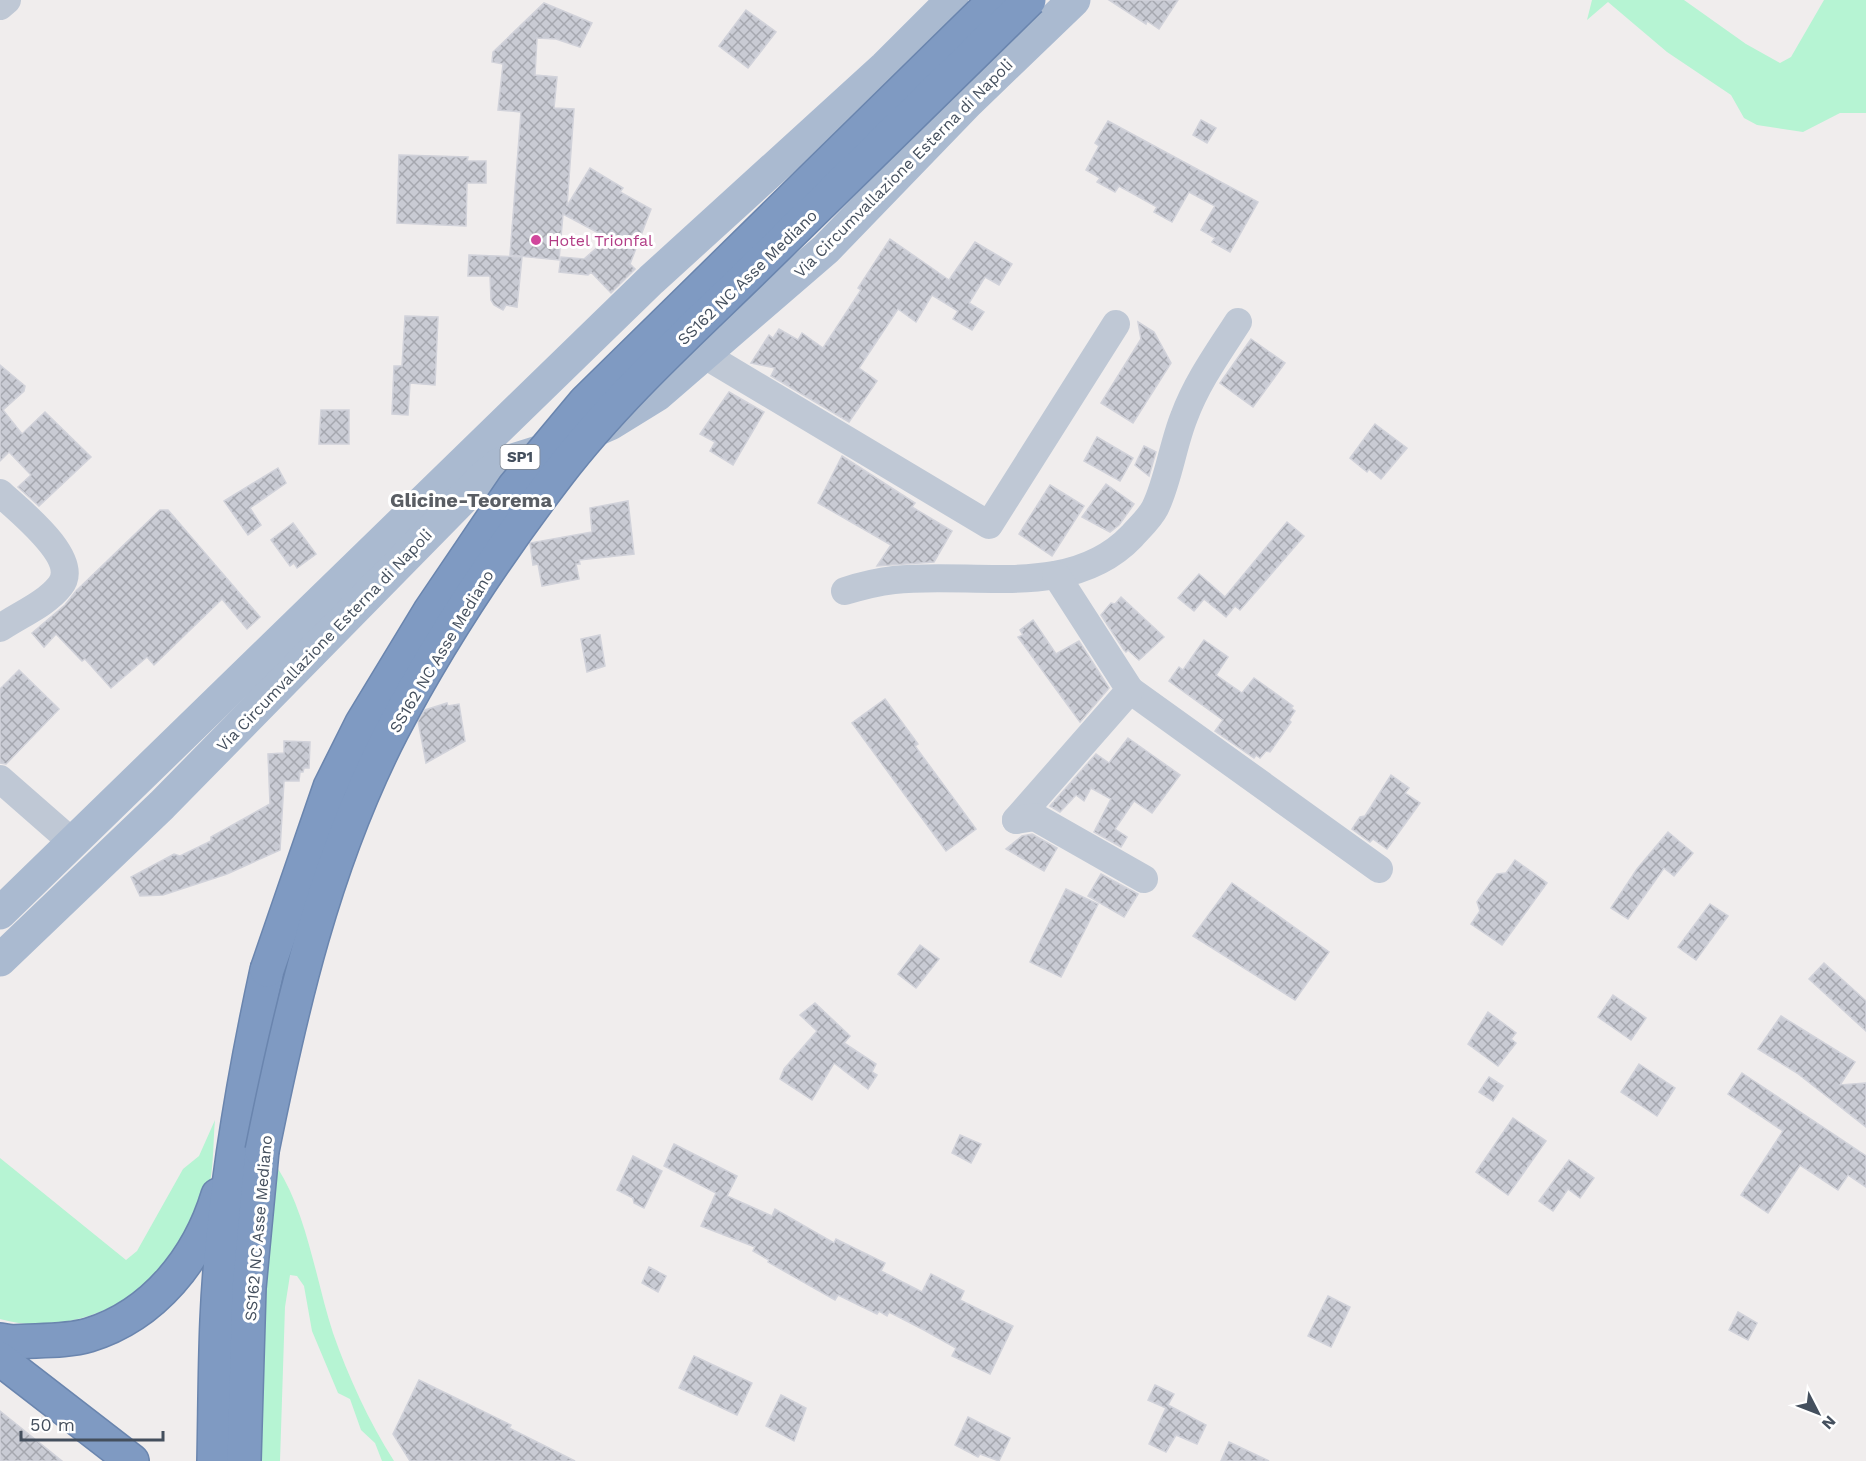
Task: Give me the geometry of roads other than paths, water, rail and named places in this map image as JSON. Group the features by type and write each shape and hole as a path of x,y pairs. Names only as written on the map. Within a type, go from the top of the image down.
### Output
{"highway":[{"name":"SS162 NC Asse Mediano","path":"244,1461 249,1288 246,1064 267,970 330,787 362,723 430,611 514,487 585,402 995,0"},
{"name":"SS162 NC Asse Mediano","path":"214,1461 217,1319 248,1147 286,1031 313,929 349,829 392,732 472,593 559,472 626,395 1029,0"},
{"path":"0,1340 22,1341 89,1335 140,1311 187,1265 248,1147"},
{"path":"0,1359 132,1461"}],"main road":[{"name":"Via Circumvallazione Esterna di Napoli","path":"0,913 642,288 885,67 952,0"},
{"name":"Via Circumvallazione Esterna di Napoli","path":"0,960 162,805 484,477 500,464 567,443 610,424 657,395 826,249 968,102 1074,0"}],"street":[{"path":"0,6 7,0"},
{"path":"845,591 896,579 988,579 1056,574 1084,569 1105,559 1146,521 1156,507 1184,417 1197,386 1238,322"},
{"path":"703,354 989,525 1116,324"},
{"path":"0,493 47,538 63,559 66,570 62,584 49,596 0,628"},
{"path":"1056,574 1130,690 1379,869"},
{"path":"1130,690 1016,820 1035,817 1144,879"},
{"path":"0,779 72,842"}],"place":[{"name":"Hotel Trionfal","path":"536,240"}],"district":[{"name":"Glicine-Teorema","path":"471,500"}]}
